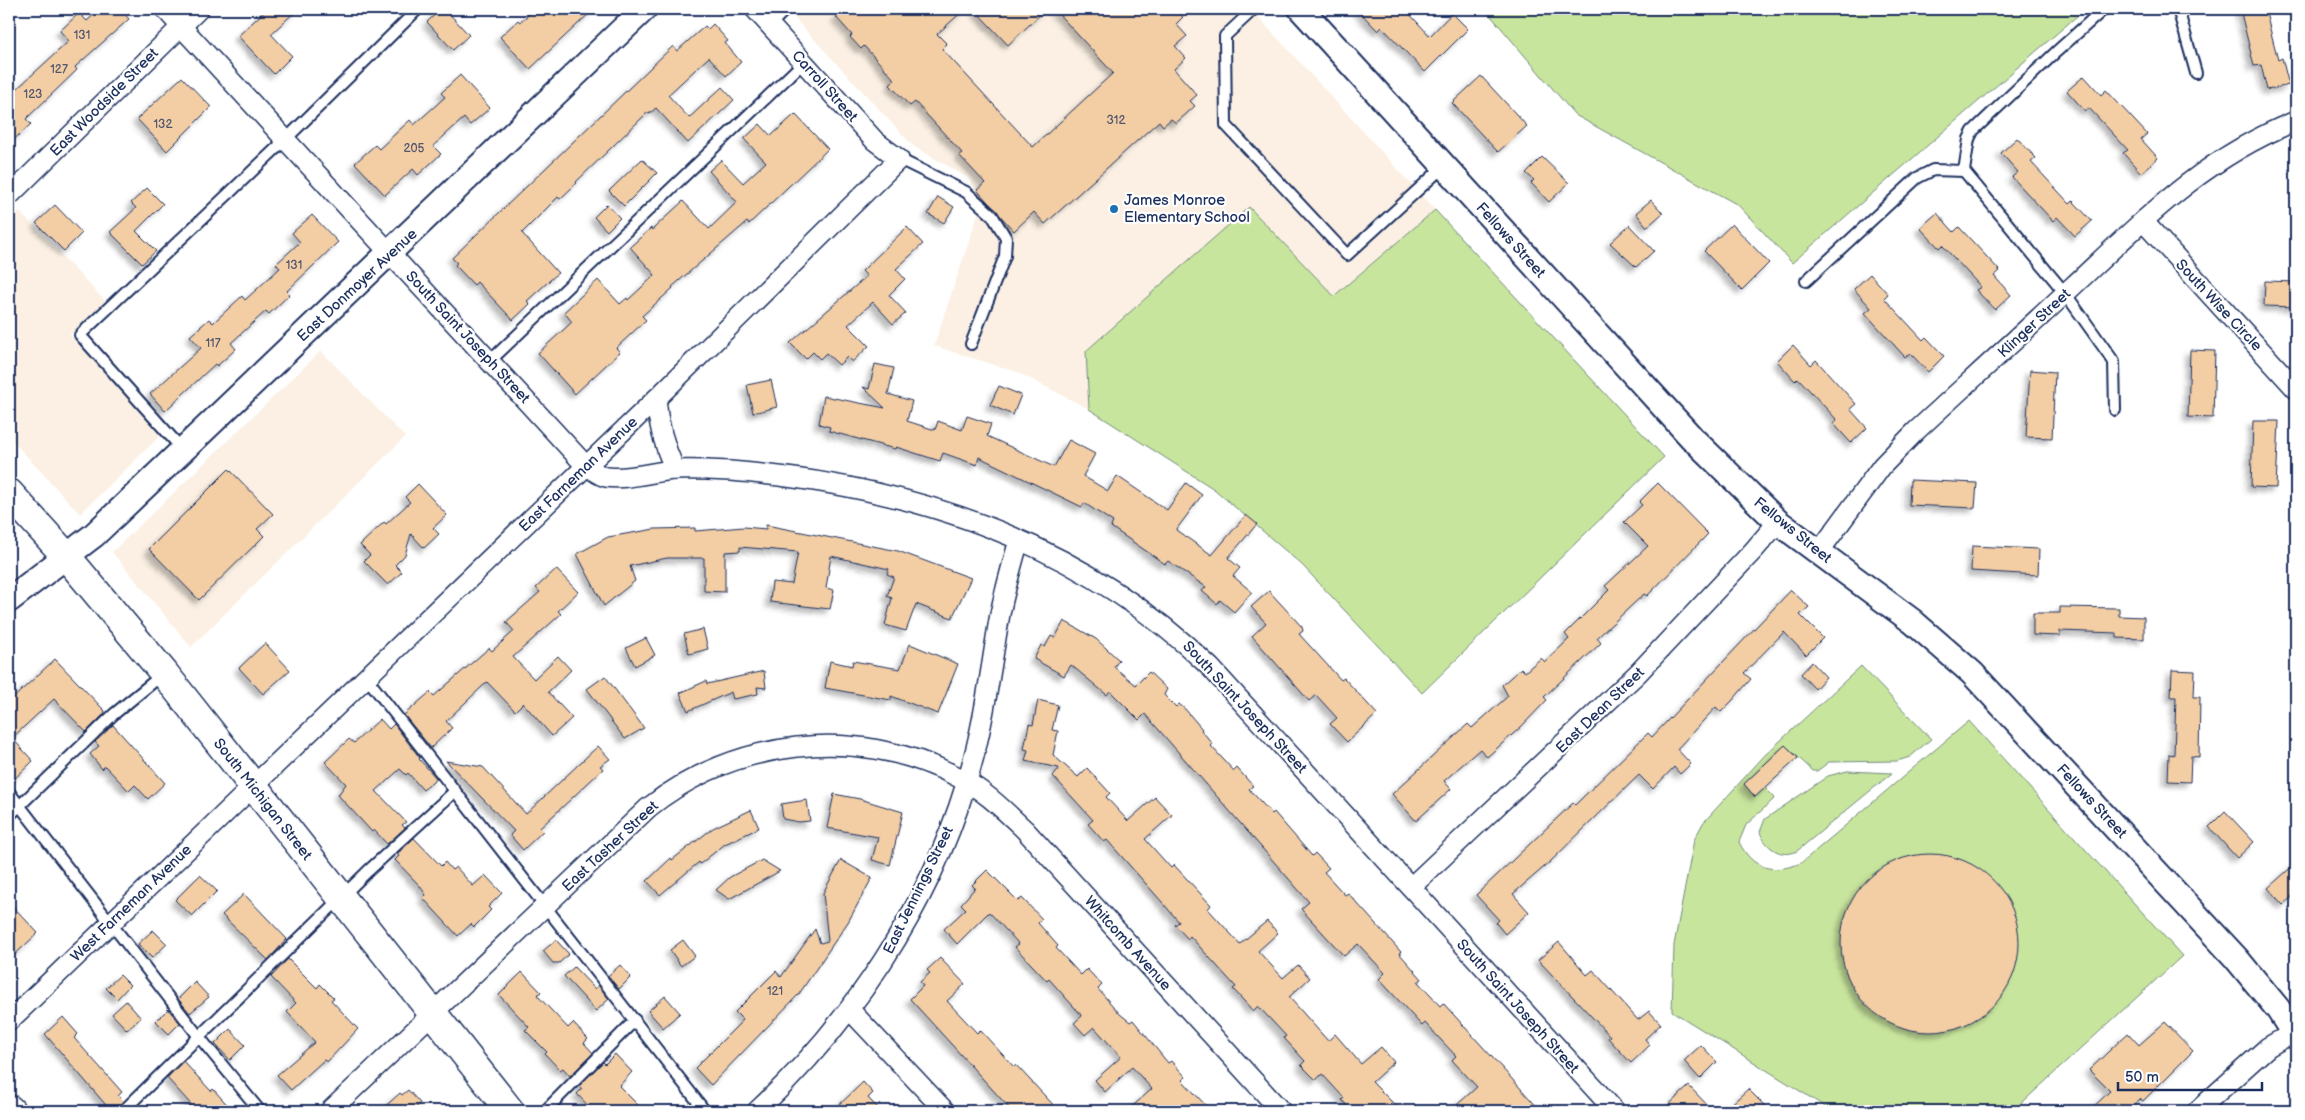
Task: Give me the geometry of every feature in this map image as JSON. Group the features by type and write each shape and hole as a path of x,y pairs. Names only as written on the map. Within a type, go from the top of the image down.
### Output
{"main road":[{"name":"South Michigan Street","path":"9,493 66,556 164,673 510,1111"}],"street":[{"name":"South Saint Joseph Street","path":"165,9 586,466 604,477 675,470 728,471 861,488 899,497 971,520 1069,562 1176,634 1210,667 1614,1111"},
{"name":"East Woodside Street","path":"9,196 199,9"},
{"name":"East Donmoyer Avenue","path":"9,600 94,535 182,449 390,254 644,9"},
{"name":"Carroll Street","path":"755,9 875,141 899,158"},
{"name":"Fellows Street","path":"1301,9 1692,438 1778,522 1912,621 1972,673 2236,958 2295,1033"},
{"name":"Klinger Street","path":"1819,552 1882,466 1916,431 2143,221 2212,164 2288,124"},
{"name":"East Farneman Avenue","path":"253,785 656,399 899,158"},
{"name":"South Wise Circle","path":"2143,221 2296,389"},
{"path":"656,399 657,422 662,443 675,470"},
{"name":"East Dean Street","path":"1411,887 1638,673 1778,522"},
{"name":"East Jennings Street","path":"762,1109 806,1063 850,1010 884,959 912,910 935,863 967,783 988,701 1000,612 1019,540"},
{"name":"East Tasher Street","path":"330,1111 432,1012 663,796 699,775 743,757 798,745 863,747 918,761 957,776 967,783"},
{"name":"Whitcomb Avenue","path":"967,783 1004,810 1025,830 1281,1111"},
{"name":"West Farneman Avenue","path":"9,1021 253,785"},
{"path":"850,1010 945,1111"},
{"path":"2197,1111 2268,1047 2295,1033"}],"lane":[{"path":"182,449 80,335 285,140 418,9"},
{"path":"770,25 786,9"},
{"path":"1254,9 1225,36 1226,125 1347,254 1444,166"},
{"path":"1964,172 1969,139 1974,132 2056,52 2104,9"},
{"path":"2178,9 2196,73"},
{"path":"490,361 804,62"},
{"path":"899,158 966,192 992,215 1006,238 1006,256 971,344"},
{"path":"1806,281 1918,178 1933,170 1964,172 2065,294 2114,362 2115,410"},
{"path":"9,816 114,714 164,673"},
{"path":"366,677 705,1111"},
{"path":"123,1111 200,1038 341,898 455,791"},
{"path":"9,792 200,1038 260,1111"},
{"path":"545,1111 635,1020"}],"shaded area":[{"name":"James Monroe Elementary School","path":"786,9 1251,9 1435,210 1334,296 1249,208 1086,351 1089,409 1017,372 934,346 983,199 967,177 913,146"},
{"path":"19,211 105,301 70,335 162,434 80,514 9,437 9,221"},
{"path":"321,351 405,437 191,647 112,552"}],"green space":[{"path":"1485,9 2085,9 1792,263 1738,205 1575,115"},
{"path":"1249,207 1334,296 1435,210 1664,457 1422,693 1302,565 1214,489 1089,409 1086,351"},
{"path":"1861,666 1931,739 1910,757 1897,761 1829,762 1817,771 1813,771 1785,745 1744,784 1755,797 1765,788 1775,798 1746,825 1739,842 1751,859 1757,864 1773,869 1801,863 1969,721 2182,956 2013,1111 1832,1111 1672,1011 1674,945 1694,840 1703,823 1765,755"},
{"path":"1847,771 1892,773 1797,851 1785,854 1770,847 1760,832 1765,819 1828,776"}],"building":[{"path":"100,9 120,9 129,19 75,67 77,70 26,119 31,124 9,144 9,96 69,41 60,31 79,13 87,21"},
{"path":"267,9 298,9 271,34 292,56 274,74 238,36"},
{"path":"441,9 445,9 469,35 453,50 427,22"},
{"path":"535,9 594,9 530,69 500,37 518,20 520,22"},
{"path":"846,9 965,9 937,34 947,44 942,49 1033,147 1113,73 1054,9 1175,9 1183,17 1176,24 1187,36 1175,46 1186,58 1174,69 1197,95 1190,101 1195,106 1176,123 1171,119 1163,126 1159,121 1045,224 1034,212 1014,231 977,190 985,183 959,155 962,153 915,102 910,106 890,85 895,80 864,46 861,49 850,37 852,35 836,17"},
{"path":"974,9 1046,9 1008,45"},
{"path":"1357,9 1405,9 1430,36 1452,13 1468,29 1425,72 1382,27 1378,31"},
{"path":"2240,9 2265,9 2278,60 2282,58 2289,85 2267,90 2261,65 2254,66"},
{"path":"713,24 728,41 725,43 741,62 726,76 709,57 668,95 689,118 722,87 734,100 688,143 656,108 649,114 647,113 560,199 558,197 522,233 558,273 527,301 530,304 513,320 477,282 474,285 455,265 457,263 452,258 673,46 677,51 705,26 708,29"},
{"path":"460,75 490,108 470,125 464,118 433,146 441,154 418,175 413,169 385,195 355,163 375,145 379,149 410,120 414,125 445,97 441,93"},
{"path":"1481,76 1527,126 1498,152 1452,103"},
{"path":"2084,76 2101,95 2106,90 2147,134 2141,139 2158,158 2141,173 2123,153 2128,150 2089,108 2085,111 2067,91"},
{"path":"182,77 211,107 167,151 137,119"},
{"path":"795,114 828,149 749,224 747,222 672,287 642,316 646,320 616,348 620,352 575,394 538,353 572,322 564,312 598,280 620,304 627,298 628,300 655,275 630,247 651,228 652,230 683,201 709,229 737,202 709,171 721,160 743,183 766,162 744,139 760,124 771,136"},
{"path":"2017,138 2036,158 2031,162 2070,204 2073,201 2092,221 2075,236 2057,217 2053,221 2012,177 2018,172 2001,153"},
{"path":"1542,157 1569,183 1549,202 1531,183 1534,180 1526,173"},
{"path":"642,159 657,173 624,206 609,191"},
{"path":"147,188 163,204 136,231 156,251 142,264 110,232 136,208 131,203"},
{"path":"938,197 954,207 944,223 928,214"},
{"path":"1651,200 1663,213 1647,227 1636,213"},
{"path":"607,204 620,218 607,231 594,217"},
{"path":"55,205 82,233 64,251 36,223"},
{"path":"1937,213 1954,232 1959,227 2000,271 1994,276 2011,295 1995,310 1976,290 1981,287 1942,245 1939,248 1920,228"},
{"path":"312,215 338,242 287,291 290,294 269,314 266,311 231,343 236,349 217,366 215,364 165,411 150,394 201,348 190,336 209,319 213,323 242,296 245,300 280,268 276,264 300,242 292,233"},
{"path":"1732,224 1769,263 1742,290 1704,251"},
{"path":"1629,225 1654,251 1636,267 1610,243"},
{"path":"907,227 923,244 896,269 905,279 889,295 906,313 893,324 873,302 848,325 869,346 852,362 847,357 839,365 826,353 820,359 813,352 806,359 790,343 867,276 862,271"},
{"path":"1870,274 1888,294 1884,298 1923,340 1926,337 1944,356 1928,372 1910,353 1905,357 1865,313 1871,308 1854,289"},
{"path":"2265,281 2296,282 2296,307 2264,306"},
{"path":"1793,345 1811,365 1816,360 1856,404 1850,409 1867,428 1851,443 1833,423 1837,420 1798,378 1795,381 1777,361"},
{"path":"2190,350 2215,351 2213,418 2188,417"},
{"path":"875,364 894,368 888,394 912,401 907,421 935,430 938,421 962,430 967,416 991,424 987,436 1054,467 1069,440 1095,454 1083,476 1108,491 1117,476 1167,510 1186,483 1202,495 1176,530 1212,555 1246,515 1257,524 1228,558 1240,568 1233,576 1252,592 1234,612 1220,600 1217,604 1202,591 1206,587 1168,561 1165,564 1111,527 1113,522 1084,503 1082,507 979,457 977,465 943,453 940,461 896,447 895,449 829,431 830,427 819,424 824,396 885,408 863,387 869,389"},
{"path":"2030,370 2055,372 2052,438 2026,437"},
{"path":"771,380 777,407 753,413 747,385"},
{"path":"999,386 1021,395 1013,415 990,405"},
{"path":"2253,421 2279,421 2276,488 2251,487"},
{"path":"229,469 273,514 257,529 264,536 199,600 149,549"},
{"path":"1910,480 1977,483 1975,508 1909,505"},
{"path":"1658,483 1708,534 1647,596 1644,594 1597,638 1601,643 1544,697 1547,700 1521,727 1487,757 1480,749 1444,781 1451,789 1416,821 1392,794 1468,724 1472,728 1508,696 1502,685 1521,668 1525,672 1541,658 1545,662 1569,639 1565,634 1609,590 1605,586 1648,546 1624,522 1642,505 1639,502"},
{"path":"418,484 447,515 433,528 439,534 424,548 411,534 405,555 395,565 402,572 388,585 364,561 370,555 360,545 384,522 386,524 410,502 405,497"},
{"path":"766,525 898,551 971,578 952,618 916,604 906,631 885,625 892,598 887,596 894,577 887,574 889,569 831,556 826,588 834,590 830,609 770,602 772,582 792,584 798,552 740,547 740,551 725,552 725,592 704,591 704,558 667,558 630,566 635,581 604,606 577,554 608,537 655,529 695,528 695,531 744,527 766,529"},
{"path":"1972,546 2039,549 2038,575 1971,571"},
{"path":"556,569 578,592 558,611 561,614 513,657 534,679 558,656 571,670 548,692 572,718 552,736 523,703 515,711 487,682 446,721 452,728 431,748 404,715 430,692 434,696 489,648 492,651 514,631 506,622 540,592 536,588"},
{"path":"1791,590 1809,607 1800,615 1823,638 1806,655 1784,632 1744,673 1751,679 1732,701 1721,712 1716,707 1677,749 1691,764 1680,774 1674,767 1653,789 1639,775 1550,862 1513,894 1529,912 1505,934 1496,923 1499,920 1476,895 1573,803 1575,805 1648,733 1652,737"},
{"path":"1269,591 1302,627 1303,631 1299,634 1341,680 1344,678 1377,714 1347,742 1330,724 1337,718 1316,695 1309,701 1252,636 1266,623 1251,607"},
{"path":"2060,607 2119,608 2119,616 2144,617 2144,639 2117,638 2117,633 2060,631 2060,636 2033,635 2033,613 2060,613"},
{"path":"1064,621 1096,639 1119,660 1114,667 1136,685 1149,672 1167,689 1164,695 1176,707 1179,704 1185,709 1213,744 1211,746 1234,771 1237,768 1253,786 1249,789 1272,814 1274,812 1312,856 1315,853 1329,868 1324,872 1345,895 1348,893 1401,952 1399,953 1422,979 1418,982 1440,1006 1443,1003 1541,1111 1450,1111 1477,1087 1452,1060 1456,1056 1425,1023 1422,1026 1379,979 1385,973 1358,944 1344,956 1301,909 1309,902 1145,714 1139,720 1110,691 1107,695 1071,665 1064,676 1034,659 1041,645 1045,647 1051,636 1055,638"},
{"path":"703,629 708,649 689,654 684,634"},
{"path":"646,638 655,655 635,666 626,648"},
{"path":"265,643 290,670 263,694 239,668"},
{"path":"910,644 958,664 938,714 891,696 891,700 825,688 830,661 852,666 853,661 900,669"},
{"path":"55,659 105,711 104,714 86,732 54,699 12,738 33,761 9,784 9,702"},
{"path":"1812,662 1826,677 1815,689 1801,674"},
{"path":"2172,670 2195,671 2194,697 2200,697 2199,757 2191,756 2190,782 2168,781 2169,754 2174,755 2176,697 2171,697"},
{"path":"764,671 766,688 757,687 758,694 733,699 731,692 688,711 680,693 706,681 707,684"},
{"path":"605,676 644,728 625,739 587,689"},
{"path":"1038,700 1058,705 1052,730 1058,731 1053,755 1078,777 1087,768 1110,793 1106,797 1128,821 1155,797 1172,815 1145,839 1171,868 1174,865 1211,905 1208,909 1240,944 1267,921 1278,933 1258,951 1283,978 1298,965 1310,978 1289,997 1328,1041 1335,1034 1361,1064 1381,1047 1394,1062 1372,1082 1401,1111 1352,1111 1342,1100 1344,1098 1322,1074 1316,1080 1301,1065 1305,1061 1284,1038 1286,1036 1258,1006 1253,1011 1233,989 1236,987 1190,936 1188,939 1175,925 1179,922 1162,902 1107,840 1104,842 1088,824 1093,820 1053,776 1059,768 1025,761 1028,750 1024,749 1029,724 1033,725"},
{"path":"380,719 389,729 394,724 419,759 437,779 423,790 408,773 406,775 400,769 376,791 406,822 402,825 405,828 387,844 374,830 372,832 338,795 346,784 325,762 349,739 354,743"},
{"path":"113,725 165,783 148,799 135,785 129,791 105,766 102,769 90,754 99,746 95,742"},
{"path":"1785,745 1798,758 1755,797 1744,784"},
{"path":"598,746 610,759 600,766 603,769 540,828 543,831 523,850 510,835 514,831 446,761 483,767 526,814"},
{"path":"834,794 860,799 903,812 890,865 872,860 878,837 827,828"},
{"path":"807,800 810,821 799,822 783,819 781,804"},
{"path":"751,810 759,828 725,844 700,864 699,862 660,895 647,881 671,858 672,860 713,828"},
{"path":"2225,811 2254,842 2237,858 2209,827"},
{"path":"414,838 441,866 445,862 452,870 456,867 473,886 485,875 502,893 488,907 491,910 474,927 471,924 458,936 423,898 426,895 420,886 395,860 399,856 397,854"},
{"path":"1939,854 1964,860 1972,864 1987,874 1999,886 2013,909 2018,926 2018,960 2013,977 1999,1000 1987,1012 1964,1026 1947,1031 1921,1032 1896,1026 1888,1022 1873,1012 1861,1000 1847,977 1842,960 1841,934 1847,909 1851,901 1861,886 1873,874 1896,860 1913,855"},
{"path":"762,860 780,871 729,899 716,890 730,877"},
{"path":"841,860 872,878 848,922 799,994 711,1085 695,1068 743,1020 735,1012 776,971 781,977 815,929 820,943 828,941 823,893"},
{"path":"2296,863 2296,893 2283,905 2268,888"},
{"path":"987,870 1018,901 1022,898 1042,919 1038,923 1058,946 1056,948 1081,975 1087,969 1102,985 1098,989 1120,1014 1130,1022 1133,1020 1168,1063 1171,1061 1186,1077 1182,1080 1211,1111 1127,1111 1152,1089 1132,1067 1105,1092 1095,1080 1121,1057 1094,1027 1085,1035 1074,1023 1082,1016 1049,979 1047,981 1015,947 1019,944 989,912 957,944 944,929 966,909 961,904 975,888 972,885"},
{"path":"200,875 217,891 192,916 175,900"},
{"path":"244,894 287,939 268,960 222,915"},
{"path":"9,902 38,933 9,960"},
{"path":"153,930 167,944 152,958 138,944"},
{"path":"556,940 569,954 559,963 553,963 543,951"},
{"path":"683,940 695,956 681,966 670,950"},
{"path":"1559,942 1587,975 1593,970 1638,1020 1649,1011 1661,1024 1645,1039 1650,1045 1631,1063 1608,1038 1610,1036 1538,960"},
{"path":"940,958 965,984 947,1001 977,1033 980,1030 1014,1067 1016,1065 1059,1111 1012,1111 910,999 923,986 920,982 930,973 927,970"},
{"path":"288,959 317,988 320,984 334,998 331,1000 358,1029 327,1062 324,1060 291,1090 277,1075 315,1042 287,1012 296,1003 271,977"},
{"path":"620,965 631,977 619,989 608,976"},
{"path":"574,967 595,989 598,985 609,999 596,1011 564,976"},
{"path":"522,972 541,992 537,995 568,1028 573,1023 588,1039 584,1043 593,1053 570,1076 563,1068 560,1070 545,1054 547,1052 525,1030 529,1027 499,995"},
{"path":"120,975 130,985 117,999 106,988"},
{"path":"195,982 209,997 190,1013 178,999"},
{"path":"665,996 680,1013 663,1028 648,1011"},
{"path":"126,1001 141,1018 127,1030 112,1014"},
{"path":"168,1009 180,1023 169,1034 156,1021"},
{"path":"63,1017 78,1034 74,1038 122,1092 118,1096 123,1101 116,1111 111,1111 45,1034"},
{"path":"2165,1022 2193,1051 2143,1101 2141,1099 2128,1111 2089,1111 2110,1091 2089,1070 2128,1033 2139,1045"},
{"path":"230,1029 245,1045 230,1060 215,1044"},
{"path":"1701,1045 1717,1062 1700,1079 1684,1061"},
{"path":"615,1054 632,1072 619,1086 644,1111 593,1111 577,1094 582,1089 579,1086 603,1062 605,1064"},
{"path":"183,1061 233,1111 197,1111 167,1078"},
{"path":"863,1082 873,1093 868,1098 881,1111 833,1111"},
{"path":"1689,1086 1713,1111 1662,1111"},
{"path":"1748,1089 1770,1111 1724,1111"},
{"path":"408,1090 420,1103 415,1109 417,1111 380,1111 400,1093 402,1095"}],"place":[{"name":"James Monroe Elementary School","path":"1114,209"}]}
